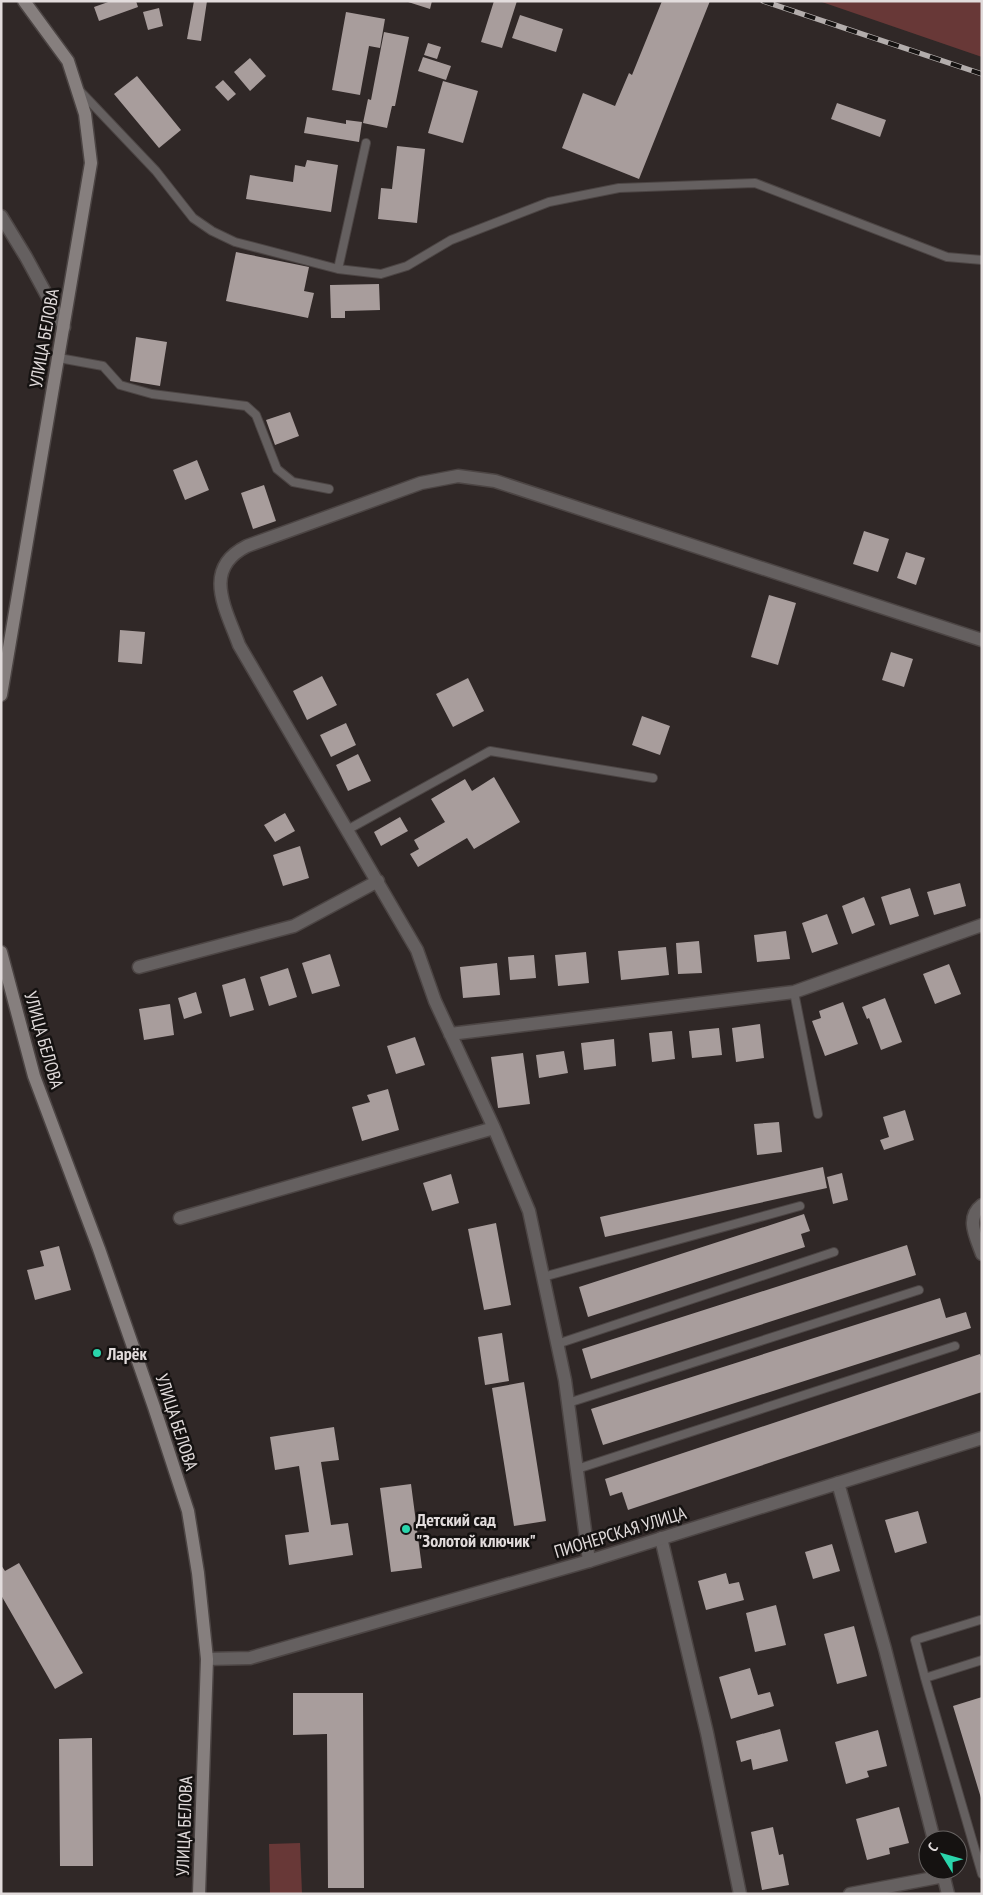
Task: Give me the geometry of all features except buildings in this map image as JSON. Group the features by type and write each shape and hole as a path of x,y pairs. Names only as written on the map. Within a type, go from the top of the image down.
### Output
{"main road":[{"name":"УЛИЦА БЕЛОВА","path":"1,695 91,163 86,114 68,61 24,1"},
{"name":"УЛИЦА БЕЛОВА","path":"1,952 34,1076 99,1249 188,1511 198,1573 207,1659 199,1894"}],"street":[{"path":"1,216 64,326"},
{"path":"589,1561 568,1403 558,1344 529,1211 494,1128 434,1001 417,950 239,645 220,590 223,568 228,558 246,546 421,483 458,476 495,481 982,640"},
{"path":"139,967 294,926 378,881"},
{"path":"450,1034 794,992 982,925"},
{"path":"180,1218 494,1128"},
{"path":"978,1209 972,1227 982,1254"},
{"name":"ПИОНЕРСКАЯ УЛИЦА","path":"207,1659 250,1658 589,1561 982,1438"},
{"path":"838,1483 885,1649 931,1830"},
{"path":"661,1538 707,1733 740,1894"},
{"path":"850,1894 918,1879"},
{"path":"945,1880 948,1894"}],"lane":[{"path":"77,88 156,171 193,218 212,231 235,242 338,269 381,274 407,266 451,240 549,202 619,188 755,184 947,257 982,260"},
{"path":"338,269 366,143"},
{"path":"59,358 103,366 120,385 152,394 246,406 256,415 277,469 293,482 330,489"},
{"path":"348,830 490,751 653,778"},
{"path":"794,992 818,1114"},
{"path":"543,1277 800,1206"},
{"path":"558,1344 834,1252"},
{"path":"568,1403 918,1290"},
{"path":"577,1469 956,1346"},
{"path":"980,1620 915,1640 982,1874"},
{"path":"925,1678 982,1660"}],"shaded area":[{"path":"819,1 982,1 982,57"},
{"path":"300,1843 302,1894 270,1894 269,1844"}],"railway":[{"path":"763,1 982,74"}],"place":[{"name":"Ларёк","path":"97,1353"},
{"name":"Детский сад \"Золотой ключик\"","path":"406,1529"}]}
